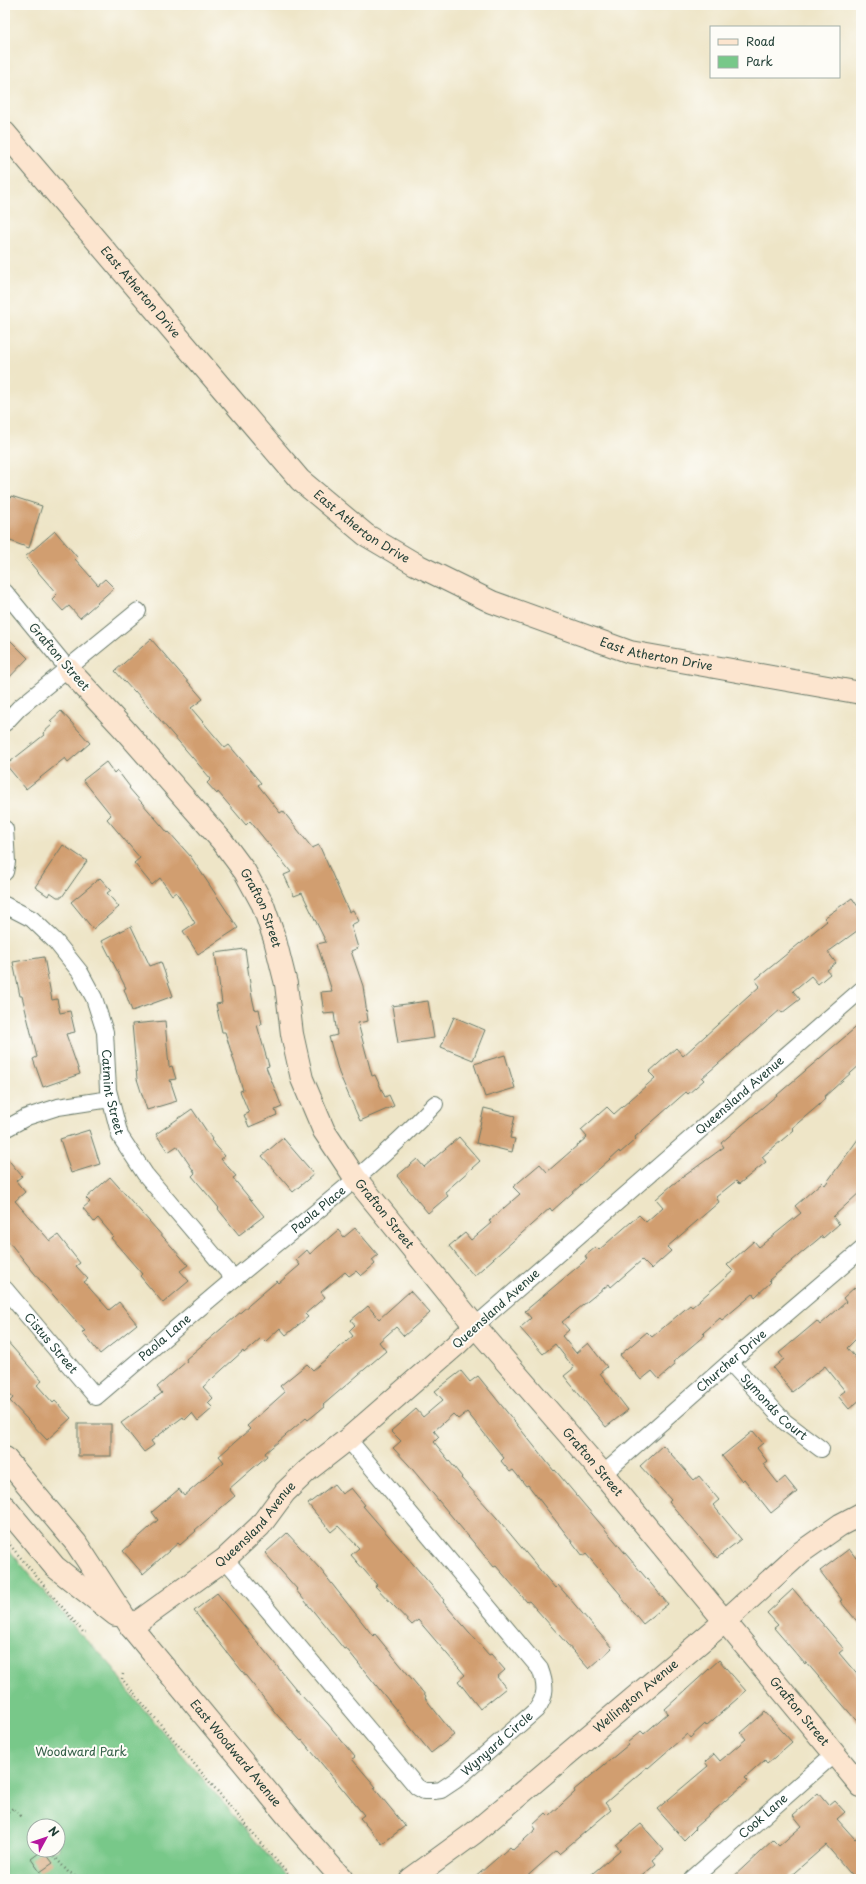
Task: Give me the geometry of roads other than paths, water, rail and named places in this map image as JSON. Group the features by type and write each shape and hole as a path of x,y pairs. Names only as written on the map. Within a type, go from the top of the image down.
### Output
{"street":[{"name":"East Atherton Drive","path":"5,133 300,480 366,535 415,564 492,602 630,652 861,693"},
{"name":"Grafton Street","path":"5,592 68,668 186,799 222,841 245,872 263,904 275,940 286,984 292,1034 302,1079 324,1131 356,1179 475,1326 603,1474 861,1786"},
{"path":"5,723 19,708 138,610"},
{"path":"5,829 7,862 5,872"},
{"name":"Catmint Street","path":"5,905 32,919 56,942 80,972 94,998 105,1032 108,1090 120,1136 145,1174 234,1279"},
{"name":"Queensland Avenue","path":"132,1626 225,1559 260,1526 285,1492 308,1470 348,1439 457,1344 475,1326 861,990"},
{"path":"5,1129 27,1117 58,1107 110,1099"},
{"name":"Paola Place","path":"234,1279 356,1179 406,1135 435,1104"},
{"name":"Churcher Drive","path":"603,1474 730,1362 861,1250"},
{"name":"Paola Lane","path":"96,1397 234,1279"},
{"name":"Cistus Street","path":"5,1289 96,1397"},
{"name":"Symonds Court","path":"730,1362 786,1422 821,1449"},
{"name":"Wynyard Circle","path":"225,1559 417,1787 424,1791 441,1790 456,1780 536,1710 545,1695 545,1681 540,1669 348,1439"},
{"name":"East Woodward Avenue","path":"5,1458 76,1543 132,1626 299,1830 342,1879"},
{"name":"East Woodward Avenue","path":"5,1507 55,1567 132,1626"},
{"name":"Wellington Avenue","path":"411,1879 474,1833 724,1622 800,1553 840,1525 861,1514"},
{"name":"Cook Lane","path":"692,1879 834,1754"}],"park label":[{"name":"Woodward Park","path":"81,1752"}]}
